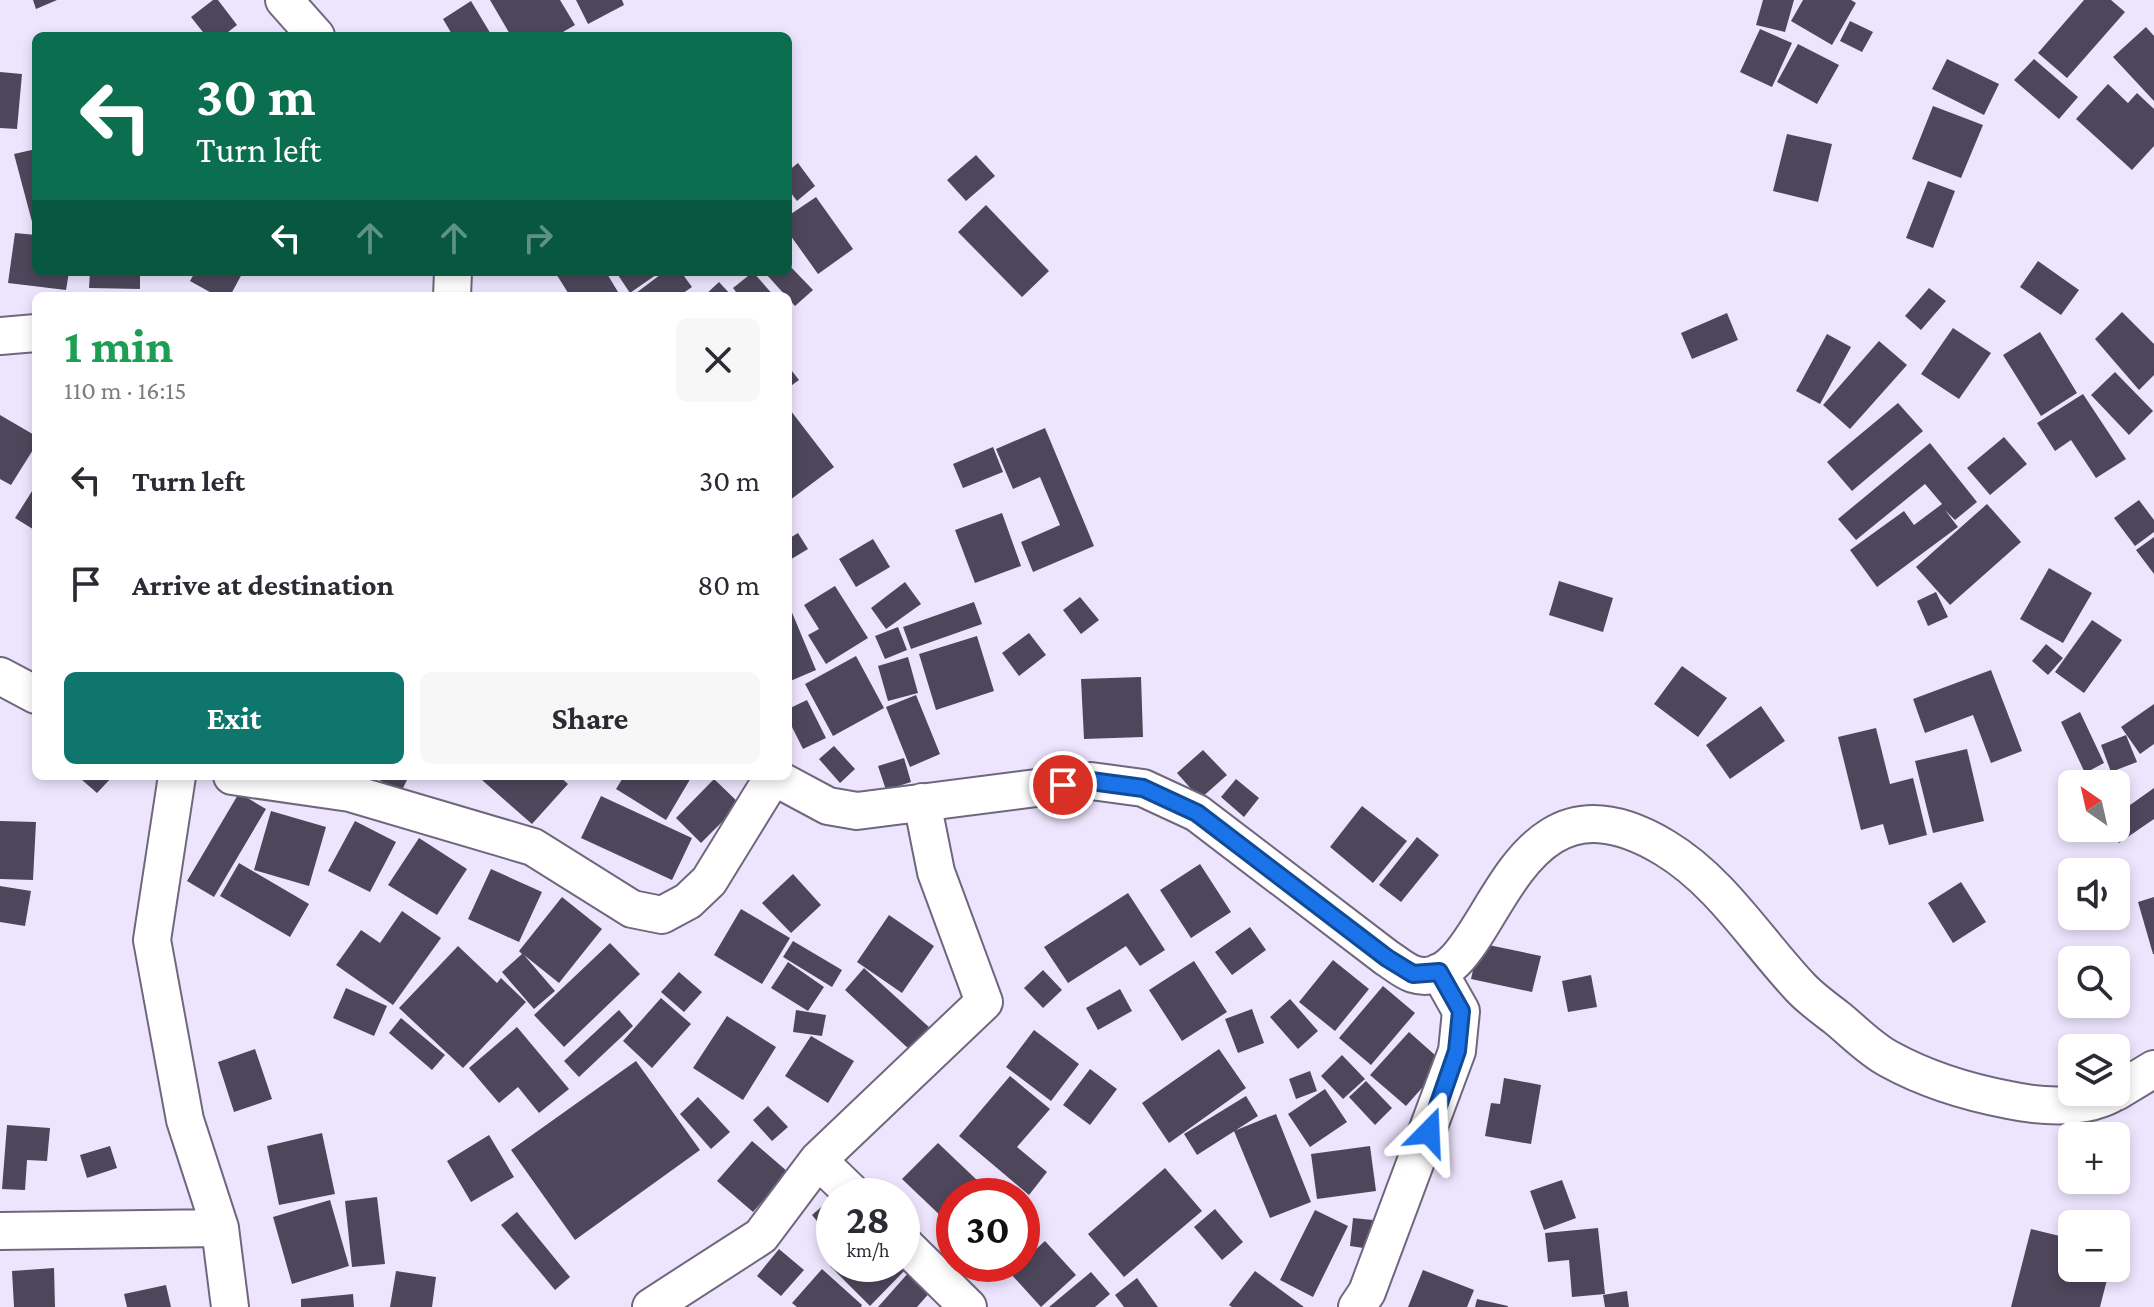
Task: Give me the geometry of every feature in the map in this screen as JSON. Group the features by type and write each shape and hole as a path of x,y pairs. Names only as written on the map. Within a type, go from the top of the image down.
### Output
{"street":[{"path":"284,0 312,32"},
{"path":"0,336 32,333"},
{"path":"0,676 32,693"},
{"path":"176,780 152,940 185,1120 220,1228 230,1307"},
{"path":"260,780 350,793 533,847 632,909 662,915 688,901 709,881 770,780"},
{"path":"779,780 828,806 857,811 1091,781 1143,788 1197,813 1387,958 1413,974 1439,972 1457,961 1518,864 1557,833 1589,821 1623,827 1666,849 1716,889 1802,989 1887,1058 1962,1091 2037,1106 2058,1104"},
{"path":"651,1307 761,1236 818,1160 984,1002 936,872 922,802"},
{"path":"1357,1307 1373,1278 1457,1051 1461,1011 1439,972"},
{"path":"2130,1084 2154,1069"},
{"path":"818,1160 836,1178"},
{"path":"0,1231 220,1228"},
{"path":"920,1260 968,1307"}],"building":[{"path":"33,0 57,0 36,9"},
{"path":"213,0 218,0 237,25 228,32 203,32 191,17"},
{"path":"490,0 560,0 575,25 563,32 509,32"},
{"path":"576,0 622,0 624,5 588,24"},
{"path":"1763,0 1794,0 1785,32 1756,25"},
{"path":"1803,0 1851,0 1856,3 1832,45 1791,21"},
{"path":"2084,0 2111,0 2125,12 2067,78 2038,53"},
{"path":"471,1 490,32 451,32 443,19"},
{"path":"1850,21 1873,32 1862,52 1840,41"},
{"path":"2146,27 2154,36 2154,101 2113,57"},
{"path":"1760,29 1792,43 1772,87 1740,72"},
{"path":"1798,44 1839,65 1817,104 1777,82"},
{"path":"1947,59 1999,84 1984,115 1932,89"},
{"path":"2034,59 2078,97 2059,119 2014,80"},
{"path":"0,72 22,74 17,129 0,128"},
{"path":"2108,84 2128,103 2137,93 2154,109 2154,146 2132,170 2076,119"},
{"path":"1933,106 1983,125 1961,178 1912,159"},
{"path":"1787,134 1832,144 1818,202 1773,191"},
{"path":"32,150 32,222 14,154"},
{"path":"976,155 995,176 966,201 947,180"},
{"path":"798,163 815,186 797,201 792,194 792,168"},
{"path":"1928,181 1955,191 1933,248 1906,238"},
{"path":"816,197 853,249 818,274 792,238 792,213"},
{"path":"986,205 1049,271 1022,297 958,232"},
{"path":"15,233 32,235 32,276 68,276 66,290 8,283"},
{"path":"2038,261 2079,290 2061,315 2020,287"},
{"path":"792,268 813,290 795,306 792,292 782,292 768,276 792,276"},
{"path":"90,276 140,276 140,289 89,288"},
{"path":"193,276 241,276 232,292 210,292 190,281"},
{"path":"558,276 608,276 618,292 568,292"},
{"path":"619,276 654,276 631,292"},
{"path":"659,276 684,276 692,287 685,292 637,292"},
{"path":"748,276 756,276 770,292 736,292 733,288"},
{"path":"719,282 728,292 708,292"},
{"path":"1929,288 1946,301 1921,330 1905,316"},
{"path":"2122,312 2154,344 2154,375 2139,390 2095,339"},
{"path":"1727,313 1738,340 1692,359 1681,333"},
{"path":"1953,328 1991,353 1959,399 1921,374"},
{"path":"2040,332 2077,393 2041,416 2003,355"},
{"path":"1827,334 1851,347 1820,404 1796,391"},
{"path":"1879,341 1907,365 1850,429 1823,405"},
{"path":"792,371 799,380 792,385"},
{"path":"2115,372 2153,411 2129,435 2091,395"},
{"path":"2083,394 2126,459 2096,478 2071,440 2055,451 2037,423"},
{"path":"1898,403 1923,431 1852,491 1827,462"},
{"path":"792,412 834,467 792,498"},
{"path":"0,415 32,434 32,451 11,485 0,479"},
{"path":"1045,428 1094,546 1033,572 1021,542 1060,525 1040,477 1013,489 996,449"},
{"path":"2004,437 2027,464 1990,495 1967,468"},
{"path":"1930,443 1977,502 1955,520 1945,510 1958,527 1877,587 1850,550 1904,511 1914,525 1942,504 1925,484 1856,540 1838,519"},
{"path":"993,447 1003,472 963,488 953,464"},
{"path":"32,491 32,529 15,518"},
{"path":"2139,500 2154,520 2154,532 2135,546 2114,518"},
{"path":"1987,504 2021,542 1950,605 1916,567"},
{"path":"1002,513 1021,566 975,583 955,530"},
{"path":"798,533 808,549 792,559 792,537"},
{"path":"2154,537 2154,574 2136,550"},
{"path":"873,539 890,567 856,587 839,559"},
{"path":"2049,568 2092,593 2063,643 2020,619"},
{"path":"1559,581 1613,598 1603,632 1549,615"},
{"path":"905,582 921,604 886,629 871,608"},
{"path":"835,586 868,638 826,664 808,635 819,629 804,605"},
{"path":"1936,592 1948,617 1928,626 1917,601"},
{"path":"1080,597 1099,620 1081,634 1063,610"},
{"path":"974,602 982,624 911,649 903,627"},
{"path":"792,613 816,670 792,680"},
{"path":"2092,620 2122,640 2084,693 2055,672"},
{"path":"898,627 907,650 885,659 875,636"},
{"path":"1029,633 1046,655 1019,676 1002,653"},
{"path":"977,636 994,691 936,710 919,654"},
{"path":"2046,644 2063,658 2048,675 2032,661"},
{"path":"856,656 884,708 833,736 805,684"},
{"path":"908,657 918,693 888,701 878,666"},
{"path":"1682,666 1727,698 1698,737 1654,704"},
{"path":"1991,670 2022,751 1991,763 1973,715 1925,733 1913,699"},
{"path":"1141,677 1143,737 1084,739 1081,679"},
{"path":"916,695 940,754 910,767 886,707"},
{"path":"807,700 826,738 803,749 792,727 792,707"},
{"path":"2154,704 2154,744 2140,754 2121,727"},
{"path":"1761,706 1785,741 1730,779 1706,745"},
{"path":"2080,712 2104,763 2084,770 2061,722"},
{"path":"1876,728 1890,784 1913,778 1927,835 1889,845 1883,824 1861,830 1838,737"},
{"path":"2126,735 2137,762 2110,770 2101,745"},
{"path":"834,746 855,769 840,783 819,759"},
{"path":"1967,749 1984,821 1933,833 1915,761"},
{"path":"1203,750 1227,775 1200,799 1177,773"},
{"path":"904,758 911,782 886,790 878,766"},
{"path":"1236,779 1259,798 1244,817 1221,797"},
{"path":"82,780 109,780 97,793"},
{"path":"379,780 407,780 401,792"},
{"path":"482,780 564,780 568,784 532,824"},
{"path":"622,780 690,780 666,820 616,789"},
{"path":"713,780 740,804 701,843 676,818"},
{"path":"2154,788 2154,819 2130,835 2130,805"},
{"path":"239,793 266,809 214,897 187,881"},
{"path":"601,796 692,838 672,880 581,838"},
{"path":"1362,806 1407,841 1373,883 1330,847"},
{"path":"271,811 326,827 309,886 254,870"},
{"path":"0,821 36,822 33,880 0,879"},
{"path":"355,821 396,842 370,892 328,871"},
{"path":"1417,837 1439,855 1401,902 1379,885"},
{"path":"419,838 467,869 437,915 388,885"},
{"path":"239,863 309,904 290,937 220,896"},
{"path":"1200,864 1231,912 1191,938 1160,890"},
{"path":"491,869 542,892 519,942 468,919"},
{"path":"793,874 821,905 791,933 762,903"},
{"path":"1961,882 1986,922 1953,943 1928,903"},
{"path":"0,886 31,891 25,926 0,922"},
{"path":"1128,893 1165,950 1140,966 1126,946 1068,983 1044,947"},
{"path":"562,897 602,929 559,983 524,955 555,991 534,1009 502,972 522,954 519,951"},
{"path":"2154,897 2154,954 2153,954 2138,902"},
{"path":"741,909 790,938 762,984 714,955"},
{"path":"402,911 441,938 393,1005 336,965 361,930 380,943"},
{"path":"889,915 934,946 902,993 857,962"},
{"path":"1250,927 1266,950 1232,975 1215,952"},
{"path":"793,941 842,970 832,987 783,957"},
{"path":"610,943 640,974 564,1047 534,1015"},
{"path":"1479,943 1541,956 1532,992 1471,979"},
{"path":"458,946 497,983 501,978 526,1002 463,1068 399,1008"},
{"path":"1333,960 1369,989 1335,1031 1299,1002"},
{"path":"1194,961 1227,1012 1182,1041 1149,990"},
{"path":"788,962 824,987 808,1011 771,988"},
{"path":"864,968 930,1028 910,1050 845,990"},
{"path":"1043,970 1062,990 1043,1008 1024,988"},
{"path":"679,972 702,992 684,1012 661,992"},
{"path":"1591,975 1597,1007 1568,1012 1562,981"},
{"path":"1383,986 1415,1013 1371,1065 1339,1038"},
{"path":"346,988 387,1006 374,1036 333,1018"},
{"path":"1120,989 1132,1011 1098,1030 1086,1008"},
{"path":"661,998 691,1024 652,1068 623,1041"},
{"path":"1290,999 1318,1031 1298,1049 1270,1017"},
{"path":"1252,1009 1264,1043 1238,1053 1225,1019"},
{"path":"619,1010 633,1026 579,1077 564,1061"},
{"path":"796,1010 826,1015 822,1036 793,1032"},
{"path":"727,1016 776,1047 743,1100 693,1068"},
{"path":"401,1018 445,1055 432,1070 389,1033"},
{"path":"517,1027 569,1089 539,1113 518,1087 499,1103 469,1068"},
{"path":"1034,1030 1079,1064 1051,1101 1006,1067"},
{"path":"1409,1032 1444,1063 1406,1106 1370,1075"},
{"path":"811,1036 854,1061 828,1103 785,1076"},
{"path":"255,1049 272,1099 234,1112 218,1062"},
{"path":"1219,1049 1246,1088 1169,1143 1142,1103"},
{"path":"1342,1055 1365,1079 1343,1099 1321,1076"},
{"path":"636,1061 700,1150 575,1240 511,1150"},
{"path":"1090,1069 1117,1089 1090,1125 1063,1105"},
{"path":"1310,1071 1317,1091 1296,1099 1289,1079"},
{"path":"1010,1076 1050,1109 1017,1147 1047,1172 1040,1181 1040,1178 1009,1178 959,1136"},
{"path":"1504,1078 1541,1085 1531,1144 1485,1136 1491,1103 1500,1104"},
{"path":"1366,1081 1392,1108 1375,1125 1349,1097"},
{"path":"1325,1089 1347,1122 1310,1147 1288,1114"},
{"path":"1246,1096 1258,1116 1197,1155 1184,1134"},
{"path":"698,1097 730,1132 711,1149 680,1114"},
{"path":"768,1106 788,1127 772,1141 753,1120"},
{"path":"1276,1114 1311,1202 1270,1218 1234,1131"},
{"path":"7,1125 50,1128 47,1161 27,1160 25,1190 2,1189"},
{"path":"322,1133 335,1194 279,1205 267,1146"},
{"path":"489,1135 514,1177 471,1202 447,1161"},
{"path":"752,1141 788,1172 753,1212 717,1181"},
{"path":"938,1143 975,1178 936,1178 936,1211 920,1196 920,1178 903,1178"},
{"path":"110,1146 117,1168 87,1178 80,1155"},
{"path":"1370,1146 1376,1191 1317,1199 1311,1154"},
{"path":"1165,1168 1202,1211 1124,1277 1088,1234"},
{"path":"1562,1180 1576,1218 1544,1230 1530,1191"},
{"path":"377,1197 385,1264 352,1267 345,1201"},
{"path":"330,1200 349,1266 292,1284 273,1217"},
{"path":"1215,1209 1243,1242 1222,1260 1194,1227"},
{"path":"1315,1210 1348,1226 1313,1297 1280,1280"},
{"path":"517,1212 570,1277 555,1290 501,1225"},
{"path":"1353,1218 1373,1220 1370,1249 1350,1246"},
{"path":"1598,1228 1605,1294 1572,1297 1569,1260 1548,1262 1545,1233"},
{"path":"2031,1229 2058,1236 2058,1282 2106,1282 2100,1307 2011,1307"},
{"path":"1045,1241 1076,1275 1041,1307 1018,1282 1040,1282 1040,1246"},
{"path":"779,1249 804,1270 781,1296 757,1276"},
{"path":"54,1268 55,1307 14,1307 12,1271"},
{"path":"1423,1270 1474,1290 1467,1307 1408,1307"},
{"path":"396,1271 436,1277 432,1307 390,1307"},
{"path":"1255,1271 1304,1307 1229,1305"},
{"path":"1091,1272 1110,1294 1095,1307 1049,1307"},
{"path":"816,1276 816,1282 836,1282 862,1305 797,1307 792,1303"},
{"path":"1137,1278 1158,1307 1124,1307 1115,1295"},
{"path":"920,1280 932,1290 917,1307 878,1307 900,1282"},
{"path":"846,1282 893,1282 870,1306"},
{"path":"166,1285 171,1307 127,1307 124,1294"},
{"path":"1627,1291 1629,1307 1605,1307 1603,1295"},
{"path":"353,1294 354,1307 301,1307 301,1299"},
{"path":"1477,1299 1508,1306 1508,1307 1475,1307"}],"route":[{"path":"1063,785 1091,781 1143,788 1197,813 1387,958 1413,974 1439,972 1461,1011 1457,1051 1450,1078 1429,1132"}]}
